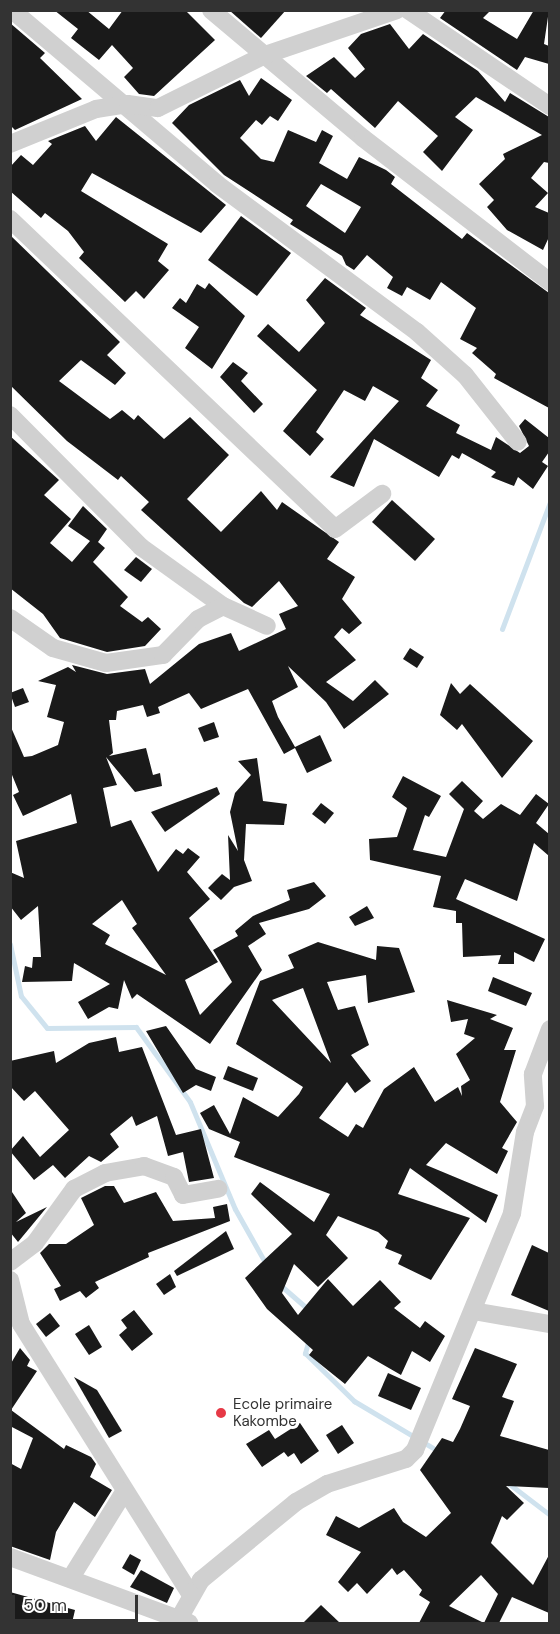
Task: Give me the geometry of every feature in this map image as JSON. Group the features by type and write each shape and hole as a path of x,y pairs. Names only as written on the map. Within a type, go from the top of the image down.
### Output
{"street":[{"path":"12,10 128,104 217,184 417,333 465,375 518,442"},
{"path":"211,10 549,282"},
{"path":"10,144 96,109 128,104 158,108 265,55 397,10"},
{"path":"408,10 549,106"},
{"path":"10,219 335,529 382,494"},
{"path":"10,415 141,547 223,606 267,626"},
{"path":"10,618 53,648 106,663 163,655 198,620 223,606"},
{"path":"10,1557 72,1576 181,1622 190,1593 296,1502 327,1484 405,1459 418,1442 512,1213 525,1132 535,1106 533,1074 549,1029"},
{"path":"10,1262 35,1243 74,1189 105,1173 144,1166 174,1177 183,1195 218,1189"},
{"path":"10,1280 21,1324 124,1492 190,1593"},
{"path":"473,1311 549,1324"},
{"path":"72,1576 124,1492"}],"building":[{"path":"54,10 86,10 109,29 123,10 185,10 215,40 154,96 139,94 124,77 133,68 112,45 99,60 71,38 78,29"},
{"path":"229,10 286,10 261,38"},
{"path":"446,10 491,10 483,18 517,39 534,10 549,10 544,44 549,46 549,64 525,57 517,70 440,18"},
{"path":"10,23 45,53 40,58 82,99 15,130 10,125"},
{"path":"390,24 409,49 423,34 478,71 505,102 510,93 549,117 549,163 544,162 531,178 548,193 535,207 549,213 549,237 543,250 507,230 487,207 494,200 479,184 505,159 503,154 542,135 476,97 455,117 473,130 442,171 423,152 438,136 398,101 375,128 331,89 327,93 306,76 334,57 355,78 365,69 348,48 361,34"},
{"path":"261,78 292,100 278,121 270,116 262,125 256,120 240,138 261,159 274,162 288,130 316,142 322,130 333,136 319,163 347,179 359,157 386,170 395,177 391,184 462,239 467,233 549,293 549,408 494,378 496,374 472,353 477,348 460,339 476,308 441,282 430,300 407,287 402,296 387,288 393,277 367,255 354,270 346,265 342,256 290,224 293,220 224,175 172,123 189,105 240,80 249,96","holes":["321,184 361,207 345,233 306,206"]},
{"path":"116,117 226,205 201,233 92,173 81,191 168,244 158,261 169,270 144,299 136,291 125,302 79,258 84,252 68,231 45,213 41,218 10,191 10,167 21,155 33,165 52,144 48,141 85,126 96,141"},
{"path":"241,216 291,253 257,296 208,260"},
{"path":"10,235 120,342 107,355 126,373 115,385 81,360 59,381 110,419 122,410 134,420 138,415 164,439 190,417 229,455 187,499 221,532 261,491 277,510 282,502 339,542 327,559 355,577 342,599 362,623 349,634 342,628 334,637 356,660 326,682 353,701 375,680 389,694 344,729 326,702 288,666 298,687 272,701 295,747 320,735 332,761 307,773 295,748 284,754 248,689 201,709 189,693 158,707 160,713 147,717 143,705 117,711 116,720 109,720 113,753 109,756 146,748 153,775 160,773 162,786 135,792 106,757 117,785 103,788 111,827 131,820 158,872 176,849 183,854 188,848 200,857 187,872 210,899 189,918 218,962 185,980 200,1015 232,982 213,950 238,936 235,931 253,916 290,900 287,890 314,882 326,896 309,909 259,923 266,934 248,946 262,970 210,1044 137,994 132,999 124,980 118,1009 109,1007 88,1019 78,1002 110,984 74,963 72,981 22,982 25,966 32,968 33,957 41,957 38,906 21,920 10,906 10,872 24,878 16,841 77,823 71,794 23,816 13,795 19,792 10,770 10,725 24,757 32,756 58,745 64,722 47,717 56,685 38,681 68,667 76,672 72,665 107,674 145,669 150,684 199,644 231,633 239,651 286,629 279,614 298,606 279,581 252,607 244,603 141,510 149,502 121,476 118,480 67,441 10,385","holes":["122,900 137,924 132,928 166,975 105,944 110,935 92,924"]},
{"path":"325,278 366,308 360,315 431,360 421,378 438,390 426,406 460,425 456,433 491,450 496,437 520,453 529,446 519,426 525,419 549,438 549,452 542,462 548,466 533,489 518,477 514,486 491,477 496,472 462,453 459,459 452,455 439,477 374,439 354,487 330,477 399,401 373,386 365,401 344,390 316,432 324,439 310,456 283,431 317,390 257,336 268,324 299,352 325,323 306,300"},
{"path":"209,283 245,316 212,369 185,348 199,327 172,308 180,298 186,303 197,284 205,289"},
{"path":"233,362 248,373 241,381 263,404 254,413 220,377"},
{"path":"10,436 59,480 44,495 71,519 50,543 72,562 90,541 68,526 83,506 107,529 98,542 105,548 93,562 128,597 120,606 142,622 148,617 161,629 145,646 107,652 60,638 43,614 10,588"},
{"path":"392,500 435,539 415,561 372,522"},
{"path":"136,557 152,569 141,582 124,570"},
{"path":"410,648 424,657 417,668 403,659"},
{"path":"451,683 460,694 470,684 533,741 502,778 462,724 457,730 440,715"},
{"path":"23,688 29,702 15,707 10,693"},
{"path":"214,722 219,737 204,742 198,728"},
{"path":"257,758 263,801 287,804 284,825 246,824 244,860 252,881 234,887 221,900 208,888 222,874 230,880 228,835 238,851 230,812 235,793 251,775 238,761"},
{"path":"403,776 441,796 429,817 425,815 413,850 446,857 464,809 449,794 462,781 483,801 474,811 483,819 501,804 520,815 536,794 549,804 536,823 549,834 549,856 534,843 517,901 465,879 456,899 545,939 534,962 514,952 514,964 498,964 501,955 463,957 462,923 456,923 456,911 433,907 441,876 370,860 369,839 397,837 407,808 392,797"},
{"path":"217,787 220,794 165,832 151,812"},
{"path":"321,803 334,813 325,824 312,814"},
{"path":"367,906 374,918 355,926 349,917"},
{"path":"318,942 376,960 377,946 399,948 415,992 368,1003 366,975 327,982 338,1010 355,1006 369,1045 351,1055 371,1081 355,1093 347,1082 319,1118 348,1137 356,1124 363,1128 384,1089 414,1067 435,1102 458,1087 462,1096 461,1086 470,1080 456,1054 475,1038 464,1034 468,1019 451,1022 447,1000 497,1015 490,1019 513,1028 504,1050 516,1050 500,1102 517,1122 502,1148 508,1151 497,1174 446,1143 426,1165 498,1195 486,1223 410,1168 398,1194 470,1218 431,1280 398,1264 402,1255 385,1248 388,1241 378,1232 338,1216 326,1235 348,1258 318,1287 294,1264 282,1293 298,1315 328,1279 353,1306 380,1280 401,1302 394,1308 420,1328 425,1321 445,1336 430,1362 412,1351 401,1375 368,1356 345,1384 309,1355 313,1350 267,1309 245,1278 292,1234 251,1194 260,1182 314,1222 330,1194 234,1157 240,1142 209,1129 200,1113 214,1105 230,1134 243,1097 278,1117 303,1087 236,1044 260,981 294,968 288,955","holes":["303,988 331,1063 272,1000"]},
{"path":"493,977 532,993 526,1006 488,991"},
{"path":"166,1026 196,1069 216,1077 211,1091 196,1085 183,1093 146,1031"},
{"path":"116,1037 119,1052 142,1047 176,1135 201,1129 214,1178 189,1182 183,1152 168,1156 157,1116 136,1126 132,1116 110,1134 119,1147 101,1162 89,1156 65,1178 53,1165 34,1180 10,1151 23,1136 40,1157 69,1130 35,1091 24,1101 10,1086 10,1061 54,1051 56,1063 89,1043"},
{"path":"228,1066 258,1078 253,1091 223,1079"},
{"path":"105,1186 114,1186 124,1203 156,1192 173,1221 215,1218 213,1207 227,1204 230,1221 148,1253 149,1257 95,1282 99,1288 86,1298 80,1291 60,1301 54,1289 61,1286 40,1253 49,1244 66,1244 94,1225 81,1198"},
{"path":"10,1189 26,1213 16,1222 47,1207 18,1242 10,1232"},
{"path":"226,1231 234,1249 177,1276 174,1271"},
{"path":"532,1245 549,1253 549,1311 511,1295"},
{"path":"170,1274 176,1287 164,1295 156,1284"},
{"path":"134,1310 153,1334 132,1351 119,1335 127,1328 121,1320"},
{"path":"50,1313 60,1326 46,1337 36,1324"},
{"path":"89,1325 102,1347 89,1355 75,1334"},
{"path":"20,1348 30,1360 27,1366 37,1371 11,1410 64,1449 66,1445 91,1457 96,1464 90,1477 112,1490 95,1517 74,1502 56,1532 50,1560 10,1546 10,1463 21,1469 33,1438 10,1426 10,1365"},
{"path":"475,1348 517,1364 502,1397 514,1401 500,1436 549,1450 549,1488 506,1486 524,1503 507,1520 502,1516 491,1543 533,1585 549,1555 549,1613 512,1597 499,1623 484,1623 419,1623 430,1602 419,1595 422,1590 404,1570 397,1575 392,1568 367,1594 357,1583 348,1592 338,1582 361,1552 326,1535 336,1516 359,1528 394,1508 403,1522 426,1537 451,1513 420,1470 442,1438 453,1442 460,1429 470,1406 452,1399","holes":["481,1575 498,1594 484,1623 449,1606"]},
{"path":"388,1373 421,1388 411,1410 378,1396"},
{"path":"74,1377 97,1390 122,1431 109,1438"},
{"path":"300,1423 319,1451 301,1464 294,1453 288,1457 284,1452 262,1467 246,1444 269,1430 275,1439"},
{"path":"342,1425 354,1443 338,1454 326,1435"},
{"path":"130,1554 141,1560 134,1575 122,1568"},
{"path":"141,1570 174,1588 167,1603 130,1587"},
{"path":"10,1592 75,1610 72,1623 10,1623"},
{"path":"321,1605 340,1623 303,1623"}],"waterway":[{"path":"502,629 550,502"},
{"path":"10,944 21,996 47,1028 136,1027 190,1102 235,1209 266,1264"},
{"path":"279,1284 309,1310"},
{"path":"309,1339 305,1353 354,1401 440,1452"},
{"path":"508,1483 550,1515"}],"place":[{"name":"Ecole primaire Kakombe","path":"221,1413"}]}
